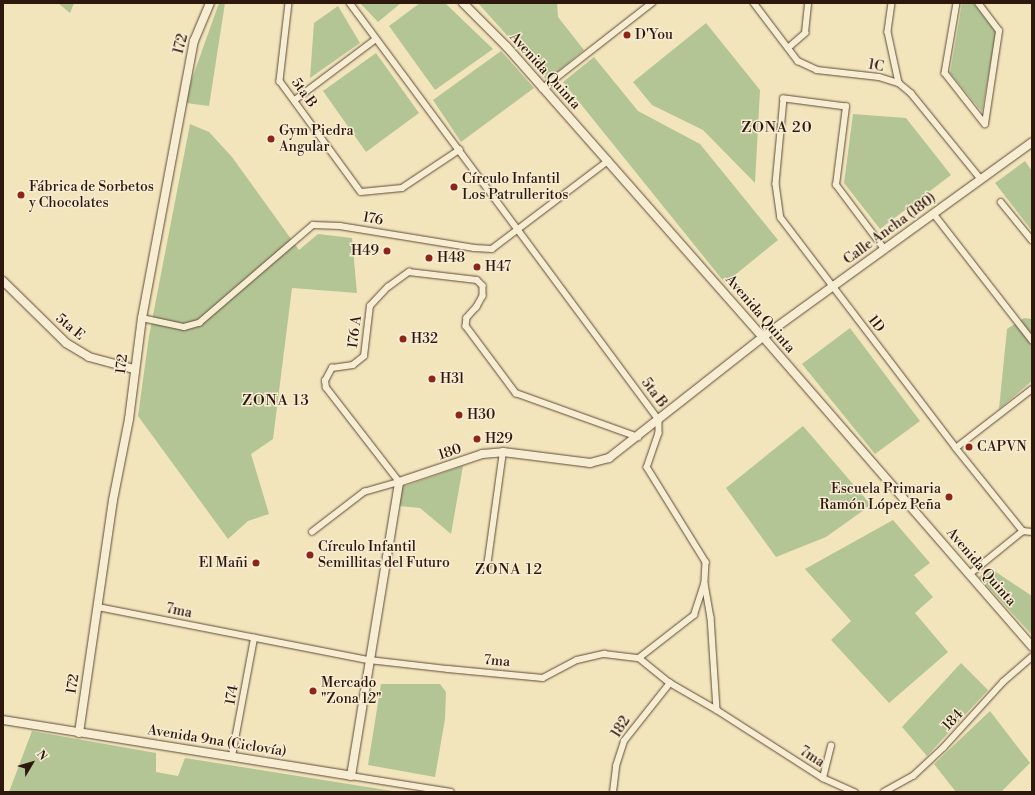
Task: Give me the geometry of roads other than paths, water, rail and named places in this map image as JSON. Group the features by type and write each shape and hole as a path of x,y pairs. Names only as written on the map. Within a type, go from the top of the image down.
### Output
{"street":[{"name":"172","path":"79,733 113,500 129,419 134,369 142,318 194,40 210,3"},
{"name":"5ta B","path":"289,3 280,81 361,192 402,188 458,150"},
{"name":"5ta B","path":"350,3 659,420 659,433 647,467 706,562 705,584 711,617 717,710"},
{"name":"Avenida Quinta","path":"463,3 507,47 542,89 608,161 1032,646"},
{"name":"1C","path":"754,3 798,61 817,70 880,77 899,83 911,93 982,179"},
{"path":"788,48 805,33 808,3"},
{"path":"892,3 888,32 899,83"},
{"path":"957,3 945,73 985,124 999,31 978,3"},
{"path":"542,89 649,4"},
{"path":"295,100 376,39"},
{"name":"1D","path":"884,249 836,185 846,106 784,99 776,184 781,218 956,448 1024,531"},
{"name":"Calle Ancha (180)","path":"763,337 1032,142"},
{"name":"176","path":"142,318 184,327 200,323 313,225 340,226 474,248 492,249 517,228 608,161"},
{"path":"1001,202 1032,240"},
{"path":"934,214 1032,340"},
{"name":"176 A","path":"399,482 326,388 325,381 332,368 354,365 364,356 370,306 388,287 408,272 477,280 483,286 483,296 478,308 467,318 466,326 516,393 638,437"},
{"name":"5ta E","path":"3,281 66,343 89,358 134,369"},
{"name":"180","path":"399,482 482,454 503,452 600,463 638,437 763,337"},
{"path":"956,448 1032,389"},
{"path":"487,567 503,452"},
{"path":"312,532 364,492 399,482 351,776 451,792"},
{"path":"970,574 1024,531 1032,532"},
{"path":"639,658 694,615 705,584"},
{"name":"7ma","path":"98,607 369,660 543,678 577,660 604,654 639,658 670,683 717,710 823,778 855,792"},
{"name":"174","path":"232,756 254,638"},
{"name":"184","path":"884,792 913,776 948,743 1003,682 1032,657"},
{"name":"182","path":"613,792 616,766 624,741 670,683"},
{"name":"Avenida 9na (Ciclovía)","path":"3,720 351,776"},
{"path":"823,778 831,746"}],"place":[{"name":"D'You","path":"627,35"},
{"name":"Gym Piedra Angular","path":"271,139"},
{"name":"Círculo Infantil Los Patrulleritos","path":"454,187"},
{"name":"Fábrica de Sorbetos y Chocolates","path":"21,195"},
{"name":"H49","path":"387,251"},
{"name":"H48","path":"429,258"},
{"name":"H47","path":"477,267"},
{"name":"H32","path":"403,339"},
{"name":"H31","path":"432,379"},
{"name":"H30","path":"459,415"},
{"name":"H29","path":"477,439"},
{"name":"CAPVN","path":"969,447"},
{"name":"Escuela Primaria Ramón López Peña","path":"949,497"},
{"name":"Círculo Infantil Semillitas del Futuro","path":"310,555"},
{"name":"El Mañi","path":"256,563"},
{"name":"Mercado \"Zona 12\"","path":"313,691"}],"district":[{"name":"ZONA 20","path":"777,128"},
{"name":"ZONA 13","path":"276,401"},
{"name":"ZONA 12","path":"509,570"}]}
